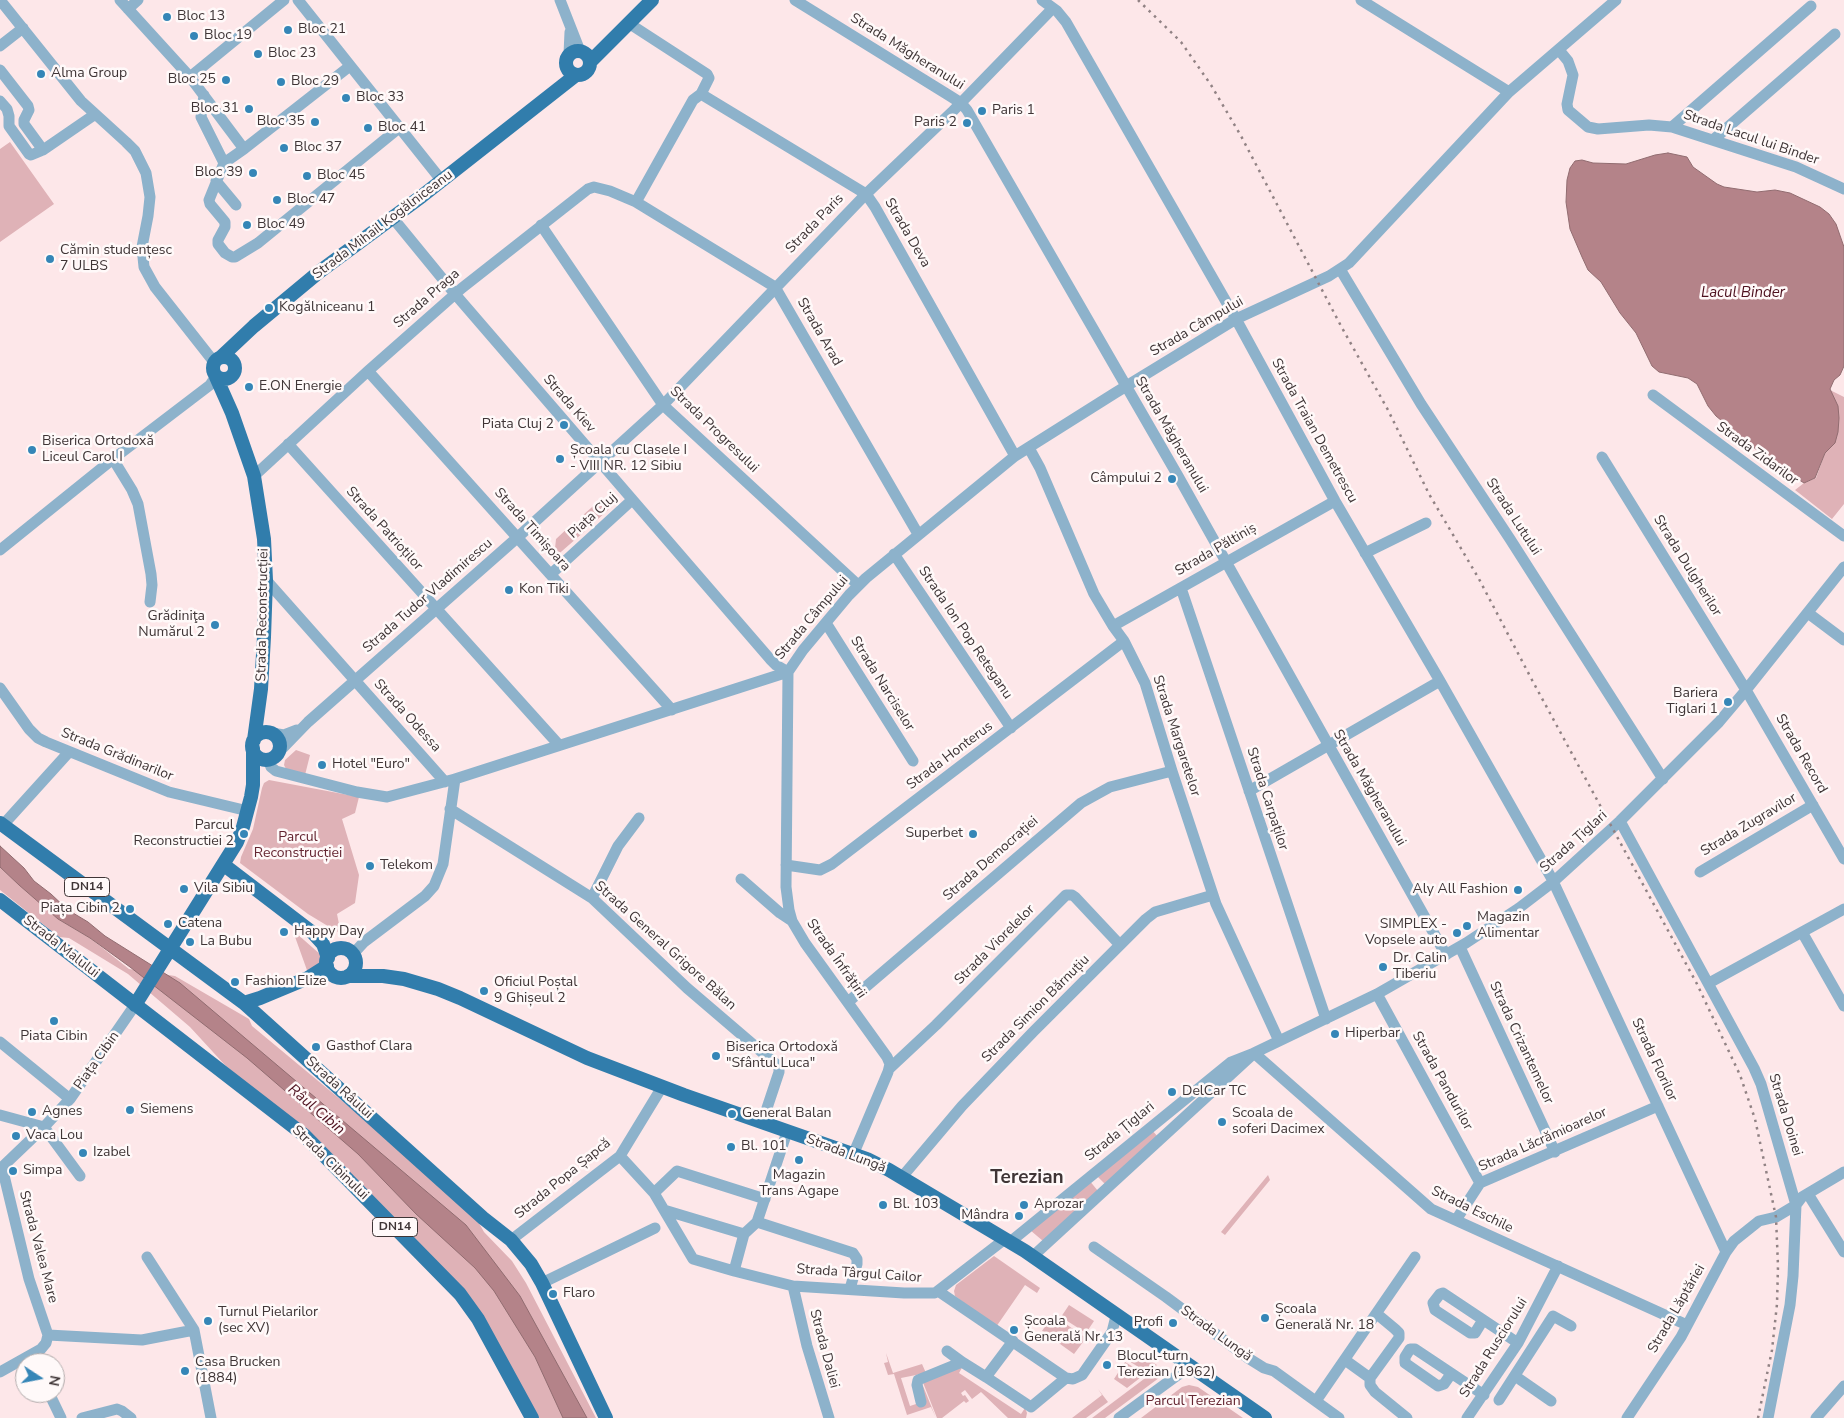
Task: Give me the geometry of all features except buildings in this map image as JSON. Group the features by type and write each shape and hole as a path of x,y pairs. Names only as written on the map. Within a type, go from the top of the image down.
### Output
{"main road":[{"name":"Strada Mihail Kogălniceanu","path":"218,360 245,334 319,272 442,181 550,96 578,60 605,46 628,26 652,0"},
{"path":"232,413 235,369 238,351 245,334"},
{"path":"224,357 232,360 235,369 228,379 222,380 216,377 213,369 218,360 224,357"},
{"name":"Strada Reconstrucției","path":"169,953 237,842 248,811 253,785 254,744 264,637 266,580 264,539 254,476 232,413 216,377"},
{"path":"253,785 271,757 280,747 279,740 269,732 259,702"},
{"path":"269,732 259,734 254,744 257,756 271,757"},
{"name":"Strada Râului","path":"1,824 169,953 244,1003 482,1218 511,1240 531,1264 542,1283 606,1418"},
{"path":"224,865 313,934 323,944 327,962 331,975 344,977 354,971 354,957 347,950 339,949 332,952 327,962"},
{"name":"Strada Malului","path":"0,901 122,994"},
{"name":"Piața Cibin","path":"138,1001 169,953"},
{"name":"Strada Lungă","path":"354,957 383,976"},
{"name":"Strada Lungă","path":"244,1003 308,978 327,962"},
{"name":"Strada Lungă","path":"308,978 383,976 404,979 460,998 587,1058 662,1087 878,1164 902,1176 1007,1240 1265,1418"},
{"name":"Strada Cibinului","path":"122,994 138,1001 304,1135 460,1294 478,1320 532,1418"}],"street":[{"path":"0,0 68,85 94,114 134,151 146,173 149,185 150,204 142,247 142,259 148,276 218,360"},
{"path":"120,0 190,77 244,149"},
{"path":"128,9 138,0"},
{"path":"190,77 284,0"},
{"path":"298,0 442,181"},
{"path":"560,0 570,28 578,60"},
{"path":"628,26 628,18 644,0"},
{"path":"628,26 660,0"},
{"name":"Strada Măgheranului","path":"795,0 961,103 972,118 1126,386 1446,955"},
{"name":"Strada Traian Demetrescu","path":"1042,0 1054,8 1066,22 1236,319 1335,501 1440,681 1553,882"},
{"path":"1362,0 1509,92"},
{"name":"Strada Câmpului","path":"271,757 273,769 379,797 394,796 450,780 788,672 794,661 858,585 1015,456 1236,319 1340,270 1358,255 1509,92 1616,0"},
{"path":"1672,127 1811,6"},
{"name":"Strada Paris","path":"600,463 663,405 866,194 961,103 1054,8"},
{"path":"628,26 707,74 709,78 709,82 701,94 693,100 636,202"},
{"path":"0,46 23,28"},
{"path":"1713,140 1835,34"},
{"name":"Strada Lacul lui Binder","path":"1559,50 1568,61 1574,75 1567,104 1568,110 1588,127 1598,129 1649,125 1672,127 1796,167 1844,189"},
{"path":"350,66 224,163 209,200 226,224 218,240 218,244 225,253 235,257 258,243 399,128"},
{"path":"0,70 28,106 29,110 24,124 43,150"},
{"name":"Strada Deva","path":"701,94 866,194 1015,456"},
{"path":"204,95 201,117 224,163"},
{"path":"0,100 9,116 4,129 32,155 43,150 94,114"},
{"path":"216,181 236,205"},
{"name":"Strada Praga","path":"254,476 368,370 455,294 591,187 606,190 636,202"},
{"name":"Strada Arad","path":"636,202 775,287 918,534"},
{"name":"Strada Kiev","path":"392,217 455,294 770,659 788,672"},
{"name":"Strada Progresului","path":"541,225 663,405 858,585"},
{"name":"Strada Lutului","path":"1340,270 1421,404 1510,539 1663,779"},
{"name":"Strada Timișoara","path":"368,370 672,710"},
{"path":"0,550 113,459 210,385 216,377"},
{"name":"Strada Zidarilor","path":"1653,395 1844,536"},
{"name":"Strada Patrioților","path":"288,444 559,745"},
{"name":"Strada Margaretelor","path":"1029,448 1040,468 1094,594 1124,641 1145,684 1213,894 1279,1041"},
{"name":"Strada Dulgherilor","path":"1602,457 1746,690"},
{"path":"113,459 132,490 138,504 151,574 150,602"},
{"name":"Strada Tudor Vladimirescu","path":"271,757 600,463"},
{"name":"Piața Cluj","path":"551,574 632,500"},
{"name":"Strada Păltiniș","path":"1113,626 1335,501"},
{"path":"1365,553 1426,523"},
{"name":"Strada Ion Pop Reteganu","path":"894,554 1011,728"},
{"name":"Strada Țiglari","path":"1007,1240 1224,1066 1238,1058 1254,1053 1326,1020 1377,994 1460,947 1513,912 1553,882 1620,821 1719,722 1844,567"},
{"name":"Strada Odessa","path":"266,580 355,680 450,780"},
{"name":"Strada Carpaților","path":"1181,588 1326,1020"},
{"path":"1808,613 1844,640"},
{"name":"Strada Narciselor","path":"826,623 913,761"},
{"name":"Strada Honterus","path":"786,865 820,870 828,867 1124,641"},
{"name":"Strada Înfrățirii","path":"788,672 788,826 786,865 788,899 792,921 890,1061 890,1068"},
{"path":"1249,791 1440,681"},
{"name":"Strada Grădinarilor","path":"0,688 29,730 38,738 169,792 248,811"},
{"name":"Strada Record","path":"1746,690 1844,859"},
{"path":"269,732 289,734 305,726"},
{"path":"1,824 69,752"},
{"name":"Strada Democrației","path":"848,1002 1080,803 1110,787 1172,771"},
{"path":"354,957 364,942 425,896 434,886 442,864 450,809 450,780"},
{"name":"Strada Zugravilor","path":"1700,872 1813,805"},
{"name":"Strada General Grigore Bălan","path":"450,809 592,898 687,988 777,1064 779,1072 762,1123"},
{"path":"592,898 608,862 639,818"},
{"name":"Strada Doinei","path":"1620,821 1709,983 1761,1084 1796,1206 1790,1305 1768,1418"},
{"path":"741,879 792,921"},
{"name":"Strada Florilor","path":"1553,882 1726,1252"},
{"name":"Strada Simion Bărnuțiu","path":"902,1176 962,1106 1151,914 1213,894"},
{"name":"Strada Viorelelor","path":"890,1068 936,1025 1066,895 1075,897 1120,945"},
{"path":"1709,983 1844,909"},
{"path":"1802,932 1844,1006"},
{"name":"Strada Crizantemelor","path":"1460,947 1554,1152"},
{"name":"Strada Pandurilor","path":"1377,994 1480,1183"},
{"name":"Piața Cibin","path":"0,1042 70,1098 138,1001"},
{"name":"Strada Țiglari","path":"1032,1257 1254,1053"},
{"name":"Strada Eschile","path":"1254,1053 1424,1204 1687,1325"},
{"path":"853,1155 890,1068"},
{"name":"Strada Popa Șapcă","path":"511,1240 620,1156 662,1087"},
{"path":"1,1168 44,1127 70,1098"},
{"name":"Strada Lăcrămioarelor","path":"1456,1220 1480,1183 1658,1106"},
{"path":"0,1115 44,1127 80,1176"},
{"path":"734,1271 744,1234 758,1222 787,1132"},
{"name":"Strada Târgul Cailor","path":"620,1156 654,1193 693,1259 793,1286 925,1294 938,1291 1007,1240"},
{"name":"Strada Valea Mare","path":"1,1168 24,1262 48,1335"},
{"path":"654,1193 677,1171 765,1200"},
{"name":"Strada Lăptăriei","path":"1627,1418 1687,1325 1726,1252 1738,1237 1759,1221 1776,1217 1796,1206 1802,1197 1844,1172"},
{"path":"1808,1194 1844,1252"},
{"path":"664,1210 744,1234"},
{"path":"758,1222 853,1253 857,1259 857,1264 850,1289"},
{"path":"542,1283 655,1228"},
{"name":"Strada Lungă","path":"1098,1251 1140,1279 1248,1358 1264,1368 1274,1371 1339,1418"},
{"path":"147,1257 194,1330 211,1418"},
{"path":"1316,1401 1415,1257"},
{"name":"Strada Rusciorului","path":"1467,1418 1518,1343 1558,1266"},
{"name":"Strada Daliei","path":"793,1286 806,1346 829,1418"},
{"path":"938,1291 1066,1378 1073,1379 1082,1375 1112,1332 1116,1316"},
{"path":"1376,1314 1395,1329 1399,1338 1370,1378 1371,1387 1392,1414 1407,1418"},
{"path":"1499,1400 1553,1316 1571,1326"},
{"path":"1483,1320 1518,1343"},
{"path":"38,1353 44,1346 48,1335 137,1340 194,1330"},
{"path":"986,1377 1013,1341"},
{"path":"947,1351 986,1377 1030,1413 1066,1378"},
{"path":"1510,1356 1523,1364"},
{"path":"1345,1360 1370,1378"},
{"path":"921,1402 917,1385 918,1380 962,1362"},
{"path":"0,1372 15,1366"},
{"path":"1120,1418 1190,1366"},
{"path":"1451,1374 1484,1395"},
{"path":"1515,1376 1551,1401"},
{"path":"1816,1418 1844,1386"},
{"path":"54,1403 61,1418"},
{"path":"82,1418 117,1410 122,1411 131,1418"}],"green space":[{"path":"10,142 54,204 0,242 0,149"},
{"path":"1830,390 1844,397 1844,504 1832,519 1795,490 1804,483 1816,478 1825,453 1835,443 1833,397"},
{"path":"600,500 618,501 587,529 582,524 582,516"},
{"path":"571,525 575,527 580,526 585,531 554,558 556,539"},
{"path":"296,750 310,755 305,775 286,769 284,765 285,760"},
{"name":"Parcul Reconstrucției","path":"269,780 359,797 355,813 342,819 359,875 355,903 337,914 341,934 308,914 240,863 253,829 262,788 264,783"},
{"path":"0,867 58,919 90,938 129,969 175,976 249,1019 252,1026 376,1129 475,1216 484,1232 512,1261 526,1283 596,1418 532,1418 468,1304 304,1135 224,1064 190,1027 128,974 69,938 59,937 0,890"},
{"path":"296,933 321,955 322,963 308,973 294,934"},
{"path":"1151,1129 1158,1137 1105,1184 1096,1175"},
{"path":"1268,1175 1270,1180 1225,1235 1221,1232"},
{"path":"1089,1180 1098,1191 1043,1241 1030,1230"},
{"path":"994,1256 1040,1288 1037,1293 1025,1285 996,1327 955,1296 954,1291 956,1285"},
{"path":"1069,1305 1094,1321 1086,1333 1061,1317"},
{"path":"1053,1315 1086,1338 1074,1354 1042,1331"},
{"path":"1133,1351 1157,1365 1147,1372 1127,1360"},
{"path":"886,1353 893,1373 922,1364 926,1373 901,1378 910,1406 925,1401 921,1381 936,1418 931,1407 907,1415 894,1374 888,1375 884,1363 888,1362"},
{"path":"1125,1362 1145,1374 1127,1388 1114,1379"},
{"path":"963,1366 959,1373 1021,1414 1025,1408 1026,1418 1008,1418 981,1392 972,1399 965,1390 961,1393 969,1401 966,1403 964,1401 942,1418 937,1418 922,1380"},
{"path":"1160,1367 1167,1372 1105,1418 1092,1418"},
{"name":"Parcul Terezian","path":"1189,1385 1198,1387 1243,1418 1141,1418 1182,1387"},
{"path":"1098,1389 1108,1402 1086,1418 1072,1418 1102,1395"}],"water":[{"name":"Lacul Binder","path":"1668,153 1687,157 1693,167 1724,187 1757,192 1775,190 1790,193 1820,207 1829,214 1836,224 1844,247 1844,366 1830,389 1838,406 1838,432 1835,443 1825,453 1815,478 1804,483 1769,460 1716,416 1708,406 1697,384 1688,378 1659,372 1652,366 1636,333 1620,313 1601,282 1588,270 1570,229 1566,202 1567,180 1570,168 1575,161 1626,164"},
{"name":"Râul Cibin","path":"0,846 24,868 34,881 68,910 88,922 105,936 180,983 466,1225 520,1296 587,1418 563,1418 535,1357 494,1291 475,1268 416,1214 358,1154 247,1058 130,967 90,938 58,919 19,885 0,867"}],"railway":[{"path":"1138,0 1181,42 1211,85 1241,136 1341,326 1388,410 1429,494 1479,579 1697,984 1740,1075 1755,1119 1776,1217 1777,1304 1772,1350 1758,1418"}],"place":[{"name":"Bloc 13","path":"167,17"},
{"name":"Bloc 21","path":"288,30"},
{"name":"Bloc 19","path":"194,36"},
{"name":"Bloc 23","path":"258,54"},
{"name":"Alma Group","path":"41,74"},
{"name":"Bloc 25","path":"226,80"},
{"name":"Bloc 29","path":"281,82"},
{"name":"Bloc 33","path":"346,98"},
{"name":"Bloc 31","path":"249,109"},
{"name":"Paris 1","path":"982,111"},
{"name":"Bloc 35","path":"315,122"},
{"name":"Paris 2","path":"967,123"},
{"name":"Bloc 41","path":"368,128"},
{"name":"Bloc 37","path":"284,148"},
{"name":"Bloc 39","path":"253,173"},
{"name":"Bloc 45","path":"307,176"},
{"name":"Bloc 47","path":"277,200"},
{"name":"Bloc 49","path":"247,225"},
{"name":"Cămin studențesc 7 ULBS","path":"50,259"},
{"name":"Kogălniceanu 1","path":"269,308"},
{"name":"E.ON Energie","path":"249,387"},
{"name":"Piata Cluj 2","path":"564,425"},
{"name":"Biserica Ortodoxă Liceul Carol I","path":"32,450"},
{"name":"Școala cu Clasele I - VIII NR. 12 Sibiu","path":"560,459"},
{"name":"Câmpului 2","path":"1172,479"},
{"name":"Kon Tiki","path":"509,590"},
{"name":"Grădiniţa Numărul 2","path":"215,625"},
{"name":"Bariera Tiglari 1","path":"1728,702"},
{"name":"Hotel \"Euro\"","path":"322,765"},
{"name":"Parcul Reconstructiei 2","path":"244,834"},
{"name":"Superbet","path":"973,834"},
{"name":"Telekom","path":"370,866"},
{"name":"Vila Sibiu","path":"184,889"},
{"name":"Aly All Fashion","path":"1518,890"},
{"name":"Piața Cibin 2","path":"130,909"},
{"name":"Catena","path":"168,924"},
{"name":"Magazin Alimentar","path":"1467,926"},
{"name":"Happy Day","path":"284,932"},
{"name":"SIMPLEX - Vopsele auto","path":"1457,933"},
{"name":"La Bubu","path":"190,942"},
{"name":"Dr. Calin Tiberiu","path":"1383,967"},
{"name":"Fashion Elize","path":"235,982"},
{"name":"Oficiul Poștal 9 Ghișeul 2","path":"484,991"},
{"name":"Piata Cibin","path":"54,1021"},
{"name":"Hiperbar","path":"1335,1034"},
{"name":"Gasthof Clara","path":"316,1047"},
{"name":"Biserica Ortodoxă \"Sfântul Luca\"","path":"716,1056"},
{"name":"DelCar TC","path":"1172,1092"},
{"name":"Siemens","path":"130,1110"},
{"name":"Agnes","path":"32,1112"},
{"name":"General Balan","path":"732,1114"},
{"name":"Scoala de soferi Dacimex","path":"1222,1122"},
{"name":"Vaca Lou","path":"16,1136"},
{"name":"Bl. 101","path":"731,1147"},
{"name":"Izabel","path":"83,1153"},
{"name":"Magazin Trans Agape","path":"799,1160"},
{"name":"Simpa","path":"13,1171"},
{"name":"Bl. 103","path":"883,1205"},
{"name":"Aprozar","path":"1024,1205"},
{"name":"Mândra","path":"1019,1216"},
{"name":"Flaro","path":"553,1294"},
{"name":"Școala Generală Nr. 18","path":"1265,1318"},
{"name":"Turnul Pielarilor (sec XV)","path":"208,1321"},
{"name":"Profi","path":"1173,1323"},
{"name":"Școala Generală Nr. 13","path":"1014,1330"},
{"name":"Blocul-turn Terezian (1962)","path":"1107,1365"},
{"name":"Casa Brucken (1884)","path":"185,1371"}],"district":[{"name":"Terezian","path":"1027,1178"}]}
